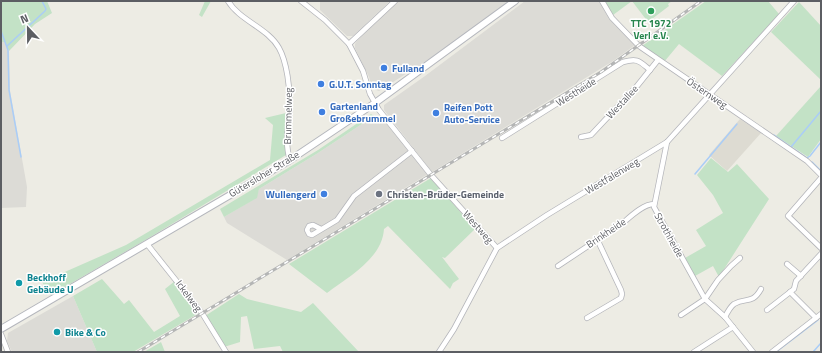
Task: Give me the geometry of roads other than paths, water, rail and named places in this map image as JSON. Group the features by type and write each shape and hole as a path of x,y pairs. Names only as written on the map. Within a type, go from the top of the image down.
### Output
{"main road":[{"name":"Gütersloher Straße","path":"1,329 290,160 375,103 516,1"}],"street":[{"name":"Brummelweg","path":"228,1 273,40 280,49 288,76 290,105 287,150 290,160"},
{"path":"301,1 325,20 349,44 363,72 370,94 375,103"},
{"path":"349,44 395,1"},
{"name":"Östernweg","path":"602,1 612,18 639,46 807,161 821,177"},
{"name":"Westfalenweg","path":"438,352 454,329 497,248 547,215 667,142 794,1"},
{"name":"Westheide","path":"502,138 623,62 633,59 639,61 650,70"},
{"name":"Westallee","path":"581,137 591,135 638,86 658,60"},
{"name":"Westweg","path":"375,103 412,151 497,248"},
{"name":"Strothheide","path":"667,142 654,207 705,299 725,317 753,352"},
{"path":"321,229 337,220 354,196 412,151"},
{"path":"821,177 788,216 821,248"},
{"name":"Brinkheide","path":"558,266 639,211 650,204 654,204"},
{"path":"587,318 621,298 622,294 597,239"},
{"name":"Ickelweg","path":"147,244 202,313 226,352"},
{"path":"767,310 794,289 796,281 821,254"},
{"path":"681,315 705,299 718,280 740,258"},
{"path":"787,264 801,276"},
{"path":"725,317 735,303 755,298 761,289"},
{"path":"772,352 820,316 790,292"},
{"path":"694,352 733,327"},
{"path":"1,334 8,352"}],"waterway":[{"path":"7,46 45,11 46,9 42,1"},
{"path":"1,31 8,50 9,90 21,157"},
{"path":"791,147 821,111"},
{"path":"695,174 737,124"},
{"path":"774,135 807,158 821,142"},
{"path":"812,162 821,171"},
{"path":"776,352 818,320"},
{"path":"813,352 821,343"}],"railway":[{"path":"138,352 601,72 701,1"}],"place":[{"name":"TTC 1972 Verl e.V.","path":"651,11"},
{"name":"Fulland","path":"384,68"},
{"name":"G.U.T. Sonntag","path":"321,84"},
{"name":"Gartenland Großebrummel","path":"322,112"},
{"name":"Reifen Pott Auto-Service","path":"436,113"},
{"name":"Wullengerd","path":"324,194"},
{"name":"Christen-Brüder-Gemeinde","path":"379,194"},
{"name":"Beckhoff Gebäude U","path":"19,283"},
{"name":"Bike & Co","path":"57,332"}]}
